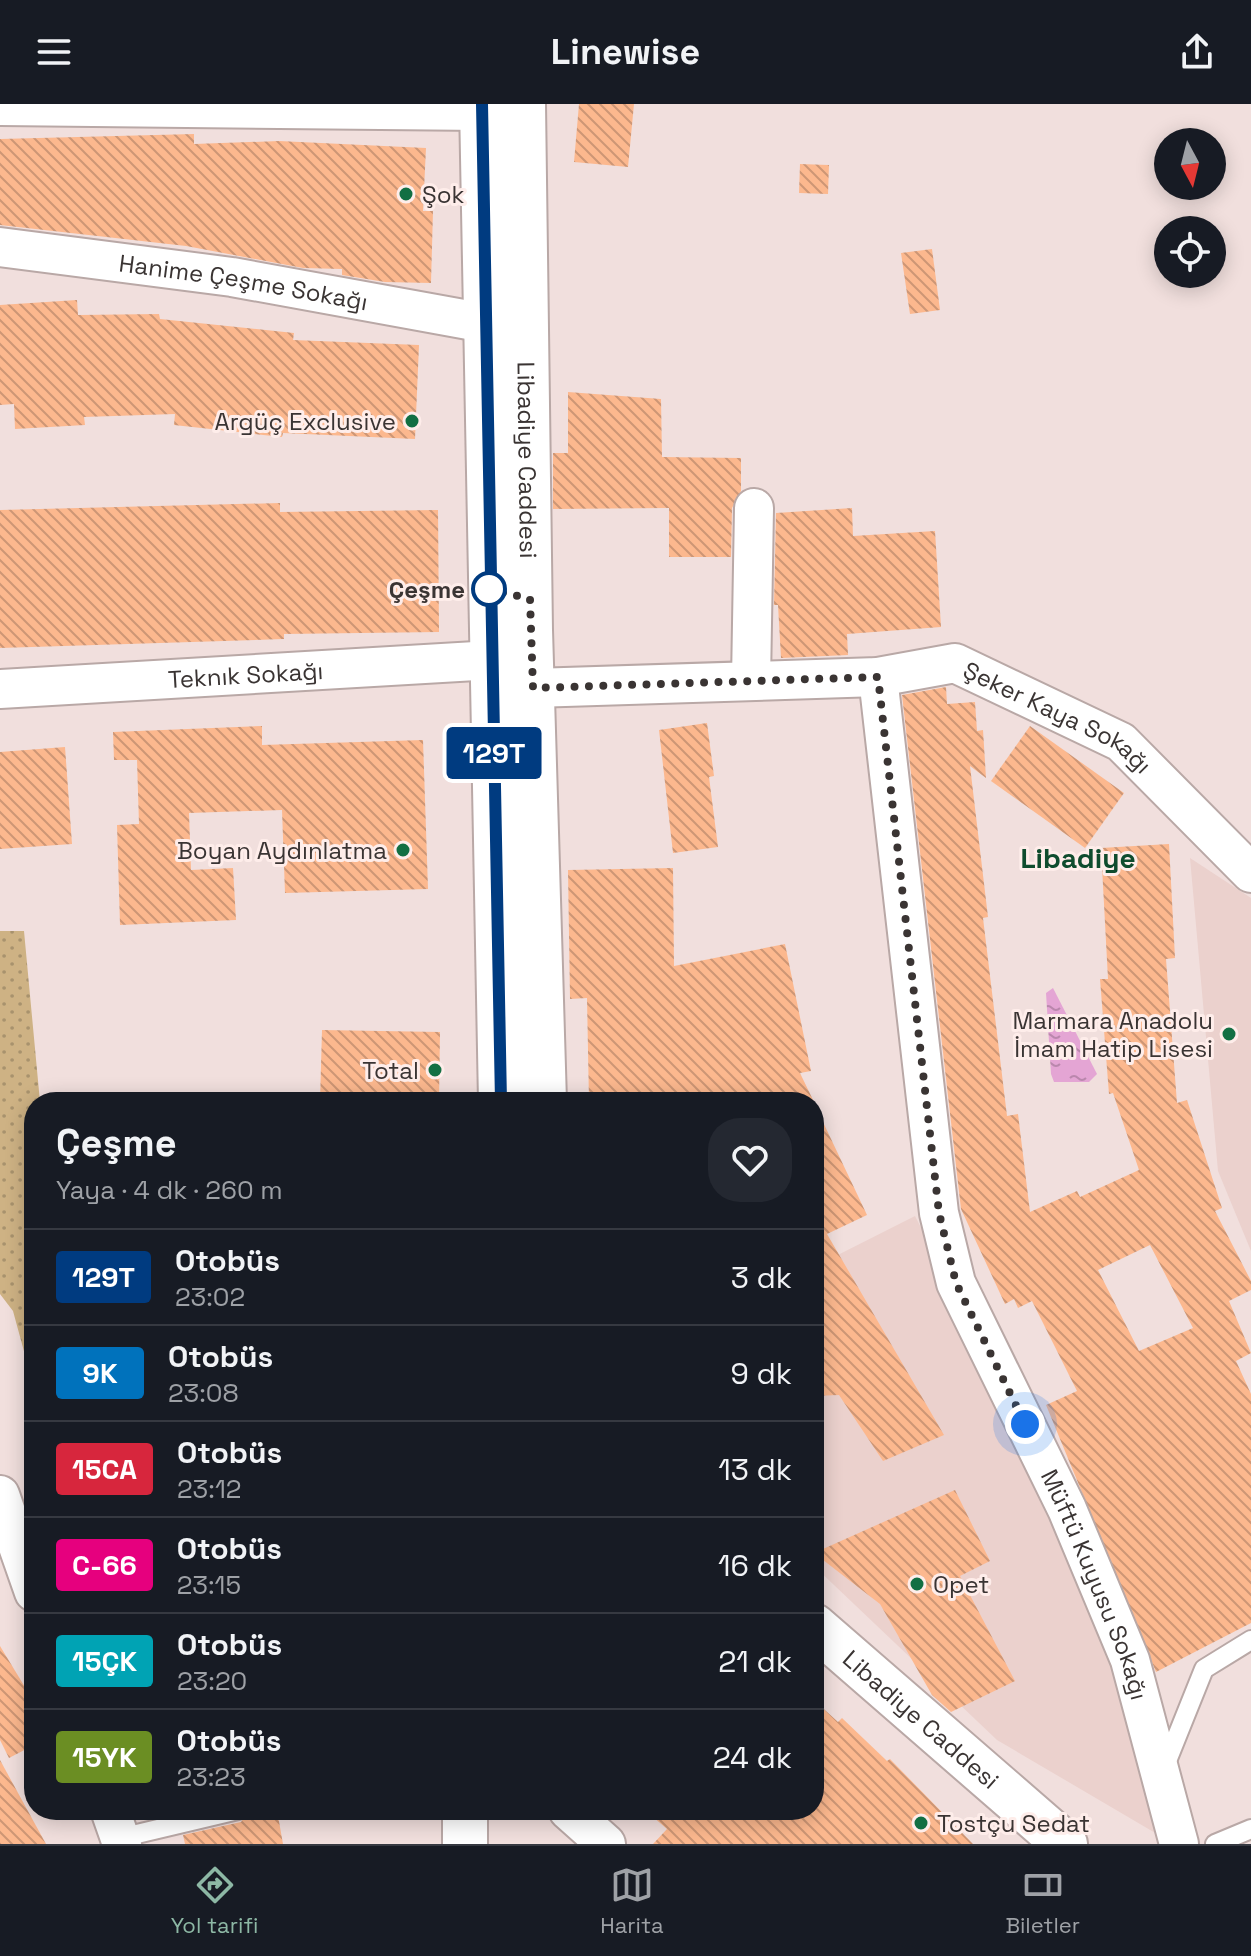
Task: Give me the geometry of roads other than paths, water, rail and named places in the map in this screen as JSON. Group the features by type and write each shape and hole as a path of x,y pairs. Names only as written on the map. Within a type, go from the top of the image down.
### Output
{"main road":[{"name":"Libadiye Caddesi","path":"496,106 485,323 501,1092"},
{"name":"Libadiye Caddesi","path":"496,106 533,688 544,1092"},
{"name":"Libadiye Caddesi","path":"824,1635 1064,1844"},
{"path":"465,1820 465,1844"}],"street":[{"path":"0,106 496,106"},
{"name":"Hanime Çeşme Sokağı","path":"0,247 232,277 485,323"},
{"path":"751,681 754,508"},
{"name":"Teknık Sokağı","path":"0,689 493,660"},
{"name":"Şeker Kaya Sokağı","path":"533,688 878,677 955,663 1121,742 1251,873"},
{"name":"Müftü Kuyusu Sokağı","path":"878,677 939,1213 956,1283 1067,1509 1130,1660 1179,1844"},
{"path":"0,1495 24,1563"},
{"path":"579,1820 606,1844"}],"lane":[{"path":"1161,1776 1204,1669 1251,1640"},
{"path":"118,1831 181,1820"},
{"path":"1215,1844 1251,1829"}],"water":[{"path":"1053,988 1097,1074 1089,1082 1054,1082 1046,993"}],"place":[{"name":"Şok","path":"406,194"},
{"name":"Argüç Exclusive","path":"412,421"},
{"name":"Çeşme","path":"489,589"},
{"name":"Boyan Aydınlatma","path":"403,850"},
{"name":"Marmara Anadolu İmam Hatip Lisesi","path":"1229,1034"},
{"name":"Total","path":"435,1070"},
{"name":"Opet","path":"917,1584"},
{"name":"Tostçu Sedat","path":"921,1823"}],"district":[{"name":"Libadiye","path":"1078,858"}]}
